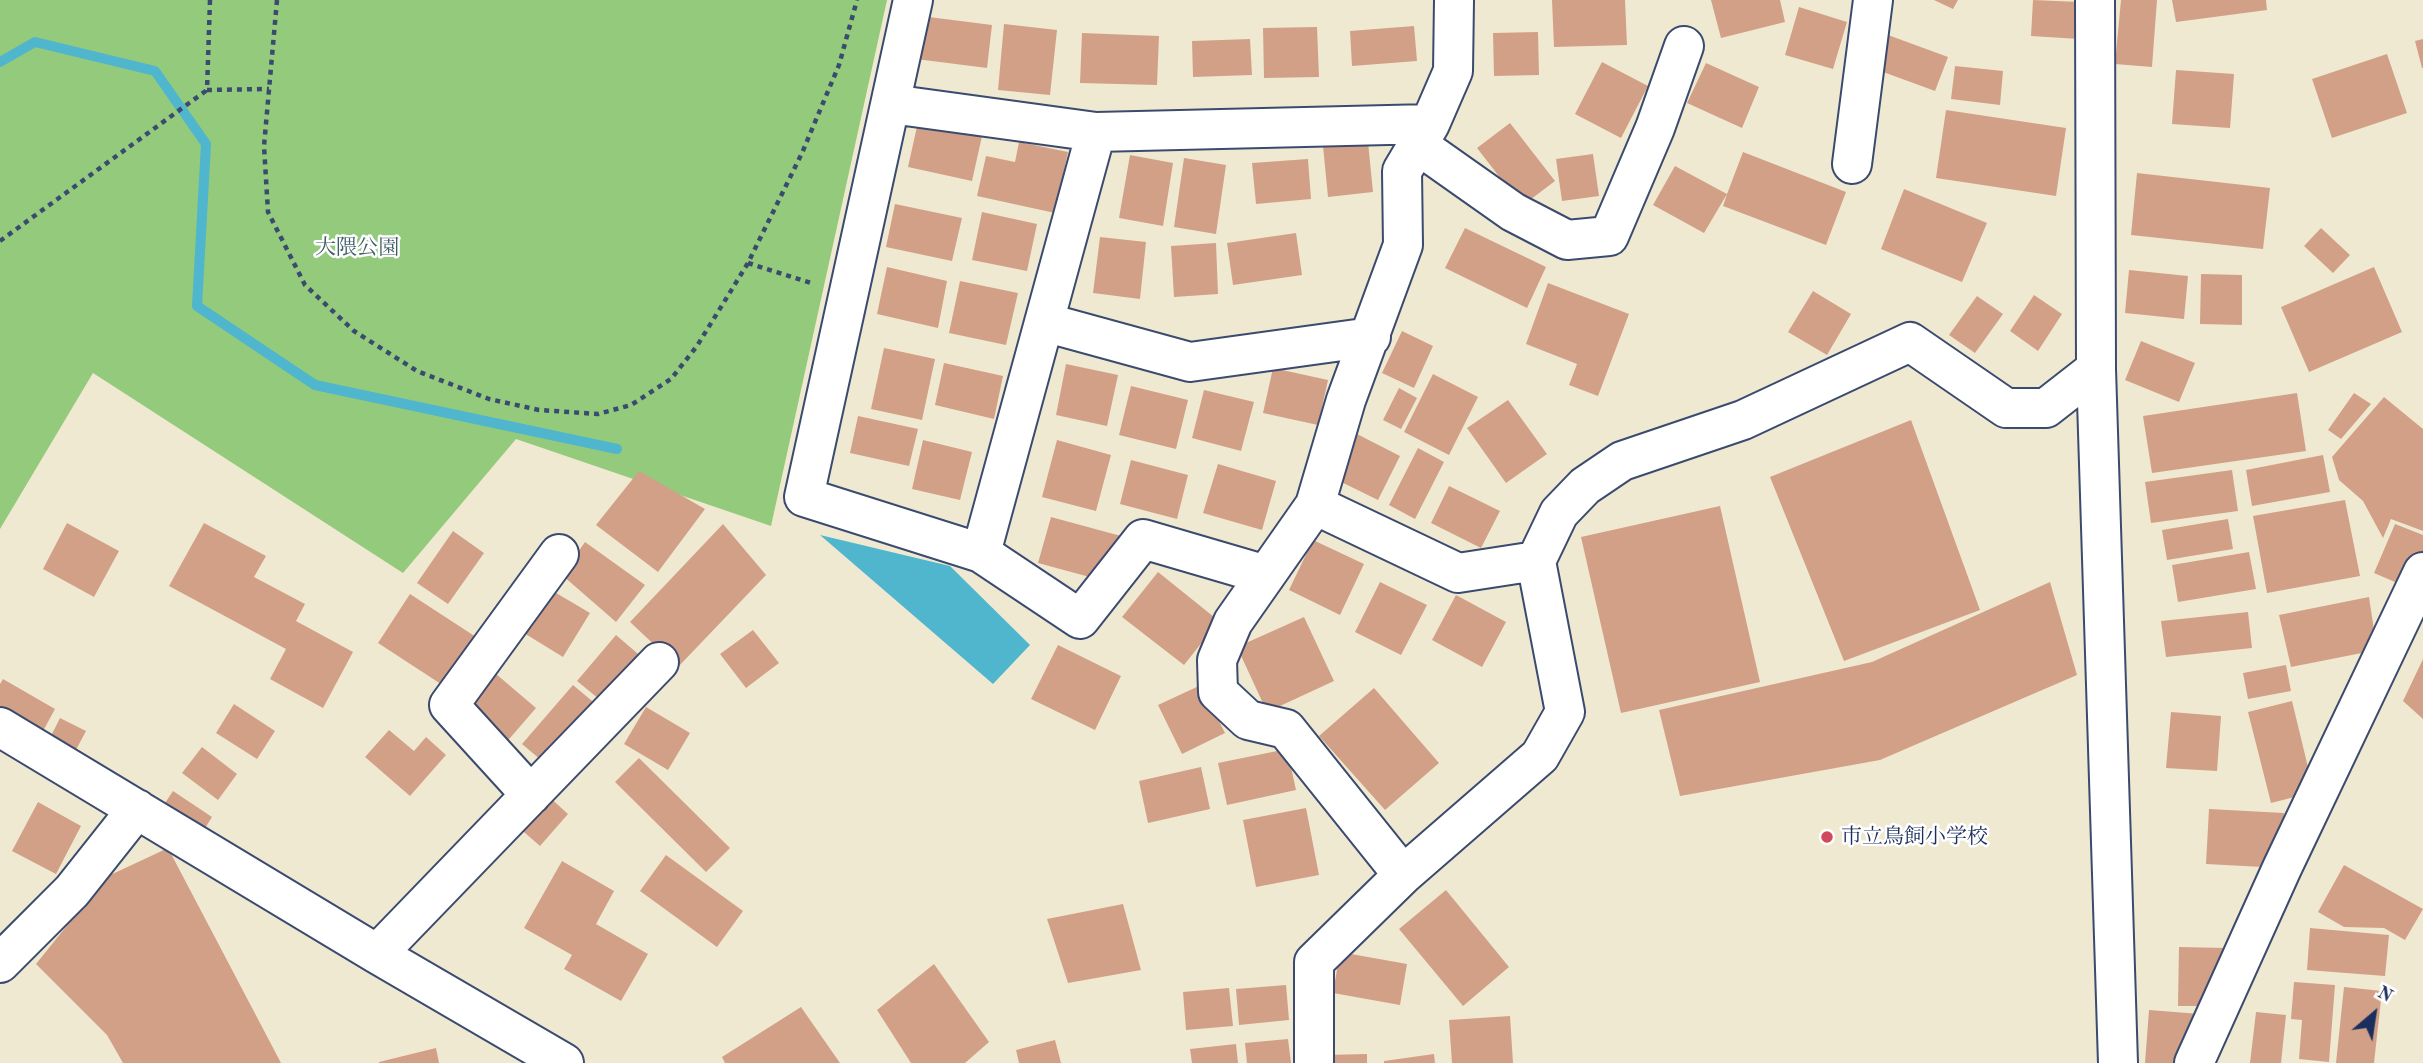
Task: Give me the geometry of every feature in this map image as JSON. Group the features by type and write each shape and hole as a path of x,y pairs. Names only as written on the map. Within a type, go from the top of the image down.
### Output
{"street":[{"path":"914,0 804,497 981,553 1080,619 1143,539 1266,575"},
{"path":"1403,875 1286,729 1248,720 1217,692 1217,660 1233,622 1315,505 1346,400 1404,246 1402,171 1424,134 1453,71 1454,0"},
{"path":"1852,164 1873,0"},
{"path":"2095,0 2096,369 2118,1063"},
{"path":"891,104 1096,132 1424,134 1513,212 1567,240 1609,236 1656,128 1684,46"},
{"path":"981,553 1096,132"},
{"path":"1044,322 1190,362 1371,337"},
{"path":"1314,1063 1314,962 1403,875 1540,756 1565,712 1536,561 1559,513 1585,485 1622,461 1743,420 1910,342 2006,408 2046,408 2096,369"},
{"path":"1315,505 1458,573 1536,561"},
{"path":"531,795 449,705 559,554"},
{"path":"2194,1063 2293,844 2423,572"},
{"path":"377,954 659,662"},
{"path":"0,727 564,1063"},
{"path":"0,963 72,891 137,809"}],"path":[{"path":"207,90 211,0"},
{"path":"277,0 264,146 268,212 306,285 354,331 417,371 489,399 539,410 598,414 631,405 671,379 697,346 748,263 802,153 839,65 857,0"},
{"path":"0,241 207,90 269,89"},
{"path":"748,263 849,295"}],"green space":[{"name":"大隈公園","path":"0,0 887,0 771,526 516,439 403,573 93,373 0,529"}],"water":[{"path":"820,535 950,566 1030,645 993,684"}],"building":[{"path":"1552,0 1625,0 1627,45 1554,47"},
{"path":"1711,0 1780,0 1785,22 1721,38"},
{"path":"1934,0 1958,0 1953,9"},
{"path":"2033,0 2080,2 2079,39 2031,36"},
{"path":"2121,0 2157,0 2152,67 2115,64"},
{"path":"2172,0 2266,0 2267,10 2176,22"},
{"path":"1799,7 1847,22 1833,69 1785,55"},
{"path":"921,16 992,25 987,68 916,59"},
{"path":"1004,24 1057,30 1050,95 998,90"},
{"path":"1414,26 1417,61 1352,66 1350,31"},
{"path":"1317,27 1319,77 1264,78 1263,28"},
{"path":"1538,32 1539,75 1494,76 1493,33"},
{"path":"1082,33 1159,36 1157,85 1080,83"},
{"path":"1888,35 1948,57 1935,91 1875,69"},
{"path":"1250,39 1252,75 1193,77 1192,41"},
{"path":"2423,39 2423,68 2422,68 2415,41"},
{"path":"2387,54 2407,113 2332,138 2312,79"},
{"path":"1602,62 1648,86 1621,138 1575,114"},
{"path":"1706,63 1759,87 1742,128 1687,103"},
{"path":"1955,66 2003,71 2000,105 1951,99"},
{"path":"2176,70 2234,74 2230,128 2172,124"},
{"path":"1946,110 2066,128 2056,196 1936,178"},
{"path":"918,122 982,136 972,181 908,167"},
{"path":"1510,123 1555,181 1522,206 1477,148"},
{"path":"1019,142 1068,152 1055,213 977,196 986,156 1015,162"},
{"path":"1368,142 1373,192 1328,197 1323,146"},
{"path":"1743,152 1846,192 1826,245 1723,206"},
{"path":"1593,154 1599,196 1562,201 1556,159"},
{"path":"1130,155 1173,163 1163,226 1119,218"},
{"path":"1184,158 1226,165 1216,234 1174,227"},
{"path":"1308,159 1311,199 1256,204 1252,163"},
{"path":"1675,166 1727,194 1704,233 1653,205"},
{"path":"2137,173 2270,188 2263,249 2131,235"},
{"path":"1904,189 1987,223 1962,282 1881,249"},
{"path":"895,204 962,218 952,261 886,247"},
{"path":"982,212 1037,224 1027,271 972,260"},
{"path":"1465,228 1546,267 1527,308 1445,268"},
{"path":"2321,228 2350,255 2333,273 2304,246"},
{"path":"1296,233 1302,275 1233,285 1227,243"},
{"path":"1100,237 1146,242 1140,299 1093,293"},
{"path":"1216,243 1218,294 1174,297 1171,246"},
{"path":"887,267 947,281 938,328 877,314"},
{"path":"2374,267 2402,332 2309,372 2281,307"},
{"path":"2129,270 2188,276 2184,319 2125,313"},
{"path":"2201,274 2242,275 2242,325 2200,324"},
{"path":"960,281 1018,293 1006,345 949,333"},
{"path":"1548,283 1629,314 1598,396 1569,385 1577,364 1526,344"},
{"path":"1813,291 1851,314 1827,355 1788,332"},
{"path":"2034,295 2062,314 2038,351 2010,331"},
{"path":"1977,296 2003,314 1975,353 1949,335"},
{"path":"1402,331 1433,346 1414,388 1382,373"},
{"path":"2141,341 2195,363 2179,402 2125,380"},
{"path":"884,348 935,359 922,420 871,409"},
{"path":"944,363 1003,376 994,419 935,405"},
{"path":"1066,364 1118,375 1107,426 1056,415"},
{"path":"1273,368 1328,380 1318,425 1263,413"},
{"path":"1433,374 1478,397 1449,455 1404,432"},
{"path":"1131,386 1188,400 1176,449 1119,435"},
{"path":"1399,388 1417,398 1401,429 1383,420"},
{"path":"1204,390 1254,402 1241,451 1192,438"},
{"path":"2297,393 2306,451 2152,473 2143,416"},
{"path":"2354,393 2371,404 2341,439 2328,430"},
{"path":"2384,397 2423,429 2423,531 2391,519 2383,538 2363,501 2339,480 2332,457"},
{"path":"1508,400 1547,454 1506,483 1467,428"},
{"path":"858,416 918,429 909,466 850,453"},
{"path":"1911,420 1980,610 1844,661 1770,477"},
{"path":"1357,434 1400,456 1378,500 1335,479"},
{"path":"923,440 972,452 960,500 912,489"},
{"path":"1057,440 1111,455 1096,511 1042,497"},
{"path":"1418,448 1444,462 1415,519 1389,505"},
{"path":"2323,455 2330,492 2252,506 2246,470"},
{"path":"1131,460 1188,475 1177,519 1120,504"},
{"path":"1218,464 1276,481 1262,530 1203,513"},
{"path":"2232,470 2238,511 2151,523 2145,482"},
{"path":"639,471 705,509 658,572 596,525"},
{"path":"1449,486 1500,511 1481,548 1431,523"},
{"path":"2345,500 2360,576 2267,593 2253,516"},
{"path":"1720,506 1760,682 1621,713 1581,537"},
{"path":"1051,517 1121,536 1108,582 1038,563"},
{"path":"2228,519 2233,549 2167,560 2162,530"},
{"path":"67,523 119,551 94,597 43,569"},
{"path":"204,523 266,556 254,577 305,604 296,621 353,652 323,708 270,679 286,649 169,586"},
{"path":"723,524 766,575 678,667 630,622"},
{"path":"2395,524 2423,535 2423,554 2409,588 2374,573"},
{"path":"453,531 484,553 448,604 417,583"},
{"path":"1313,540 1364,564 1340,615 1289,590"},
{"path":"585,542 645,585 616,622 562,575"},
{"path":"2249,552 2256,589 2178,602 2172,565"},
{"path":"1158,572 1219,621 1184,665 1122,617"},
{"path":"1380,582 1427,605 1401,655 1355,632"},
{"path":"2050,582 2077,675 1880,760 1680,796 1659,710 1872,662"},
{"path":"546,587 590,613 563,657 519,630"},
{"path":"410,594 476,637 444,686 378,643"},
{"path":"1456,595 1506,622 1482,667 1432,640"},
{"path":"2369,597 2377,650 2291,667 2279,615"},
{"path":"2248,612 2252,648 2166,657 2161,621"},
{"path":"1304,617 1334,681 1267,712 1237,647"},
{"path":"753,630 779,663 746,688 720,654"},
{"path":"616,635 644,659 605,704 577,681"},
{"path":"1058,645 1121,676 1095,730 1031,699"},
{"path":"2423,659 2423,719 2403,701"},
{"path":"2286,665 2291,691 2248,699 2243,673"},
{"path":"489,668 536,708 504,745 458,705"},
{"path":"3,679 55,709 36,744 0,723 0,684"},
{"path":"573,685 598,706 548,766 522,744"},
{"path":"1201,685 1225,733 1182,754 1158,705"},
{"path":"1374,688 1439,763 1385,810 1319,736"},
{"path":"2292,701 2314,792 2271,803 2248,712"},
{"path":"234,704 275,731 257,759 216,733"},
{"path":"646,707 690,733 668,770 624,744"},
{"path":"2171,712 2221,716 2217,771 2166,768"},
{"path":"60,718 86,731 68,765 43,752"},
{"path":"389,730 414,751 426,737 446,755 410,796 365,757"},
{"path":"202,747 237,774 218,800 182,773"},
{"path":"1287,749 1296,790 1227,805 1218,763"},
{"path":"639,758 730,848 706,872 615,782"},
{"path":"1201,767 1210,809 1148,823 1139,781"},
{"path":"173,791 212,817 199,838 159,812"},
{"path":"546,794 568,814 540,846 517,826"},
{"path":"38,802 81,826 56,874 12,851"},
{"path":"1306,808 1319,875 1256,887 1243,820"},
{"path":"2209,809 2284,813 2282,868 2206,864"},
{"path":"168,848 281,1063 123,1063 107,1035 36,964 106,877"},
{"path":"666,855 743,911 717,947 640,891"},
{"path":"562,861 614,891 596,924 648,954 621,1001 564,969 572,955 524,928"},
{"path":"2344,865 2423,909 2405,940 2384,928 2344,927 2318,912"},
{"path":"1446,890 1509,967 1463,1006 1399,929"},
{"path":"1123,904 1141,970 1068,983 1047,919"},
{"path":"2310,928 2389,935 2385,976 2307,970"},
{"path":"2179,947 2227,948 2226,1006 2178,1006"},
{"path":"1340,952 1407,964 1400,1005 1333,993"},
{"path":"934,964 989,1042 965,1063 911,1063 877,1010"},
{"path":"2294,982 2335,985 2329,1062 2299,1059 2302,1020 2291,1019"},
{"path":"1286,985 1289,1020 1239,1025 1236,989"},
{"path":"2344,987 2382,991 2374,1063 2336,1063"},
{"path":"1229,988 1233,1026 1186,1030 1183,992"},
{"path":"801,1007 840,1063 725,1063 722,1057"},
{"path":"2149,1010 2200,1014 2186,1063 2145,1063"},
{"path":"2256,1012 2286,1015 2281,1063 2250,1063"},
{"path":"1510,1016 1513,1063 1452,1063 1449,1020"},
{"path":"1288,1039 1291,1063 1247,1063 1245,1043"},
{"path":"1055,1040 1061,1063 1019,1063 1016,1050"},
{"path":"1236,1044 1238,1063 1192,1063 1190,1049"},
{"path":"436,1048 439,1063 379,1063 379,1062"},
{"path":"1367,1054 1367,1063 1326,1063 1325,1055"},
{"path":"1434,1054 1435,1063 1384,1063 1384,1061"}],"waterway":[{"path":"0,62 35,42 155,71 206,144 197,306 315,385 617,449"}],"place":[{"name":"市立鳥飼小学校","path":"1827,837"}]}
